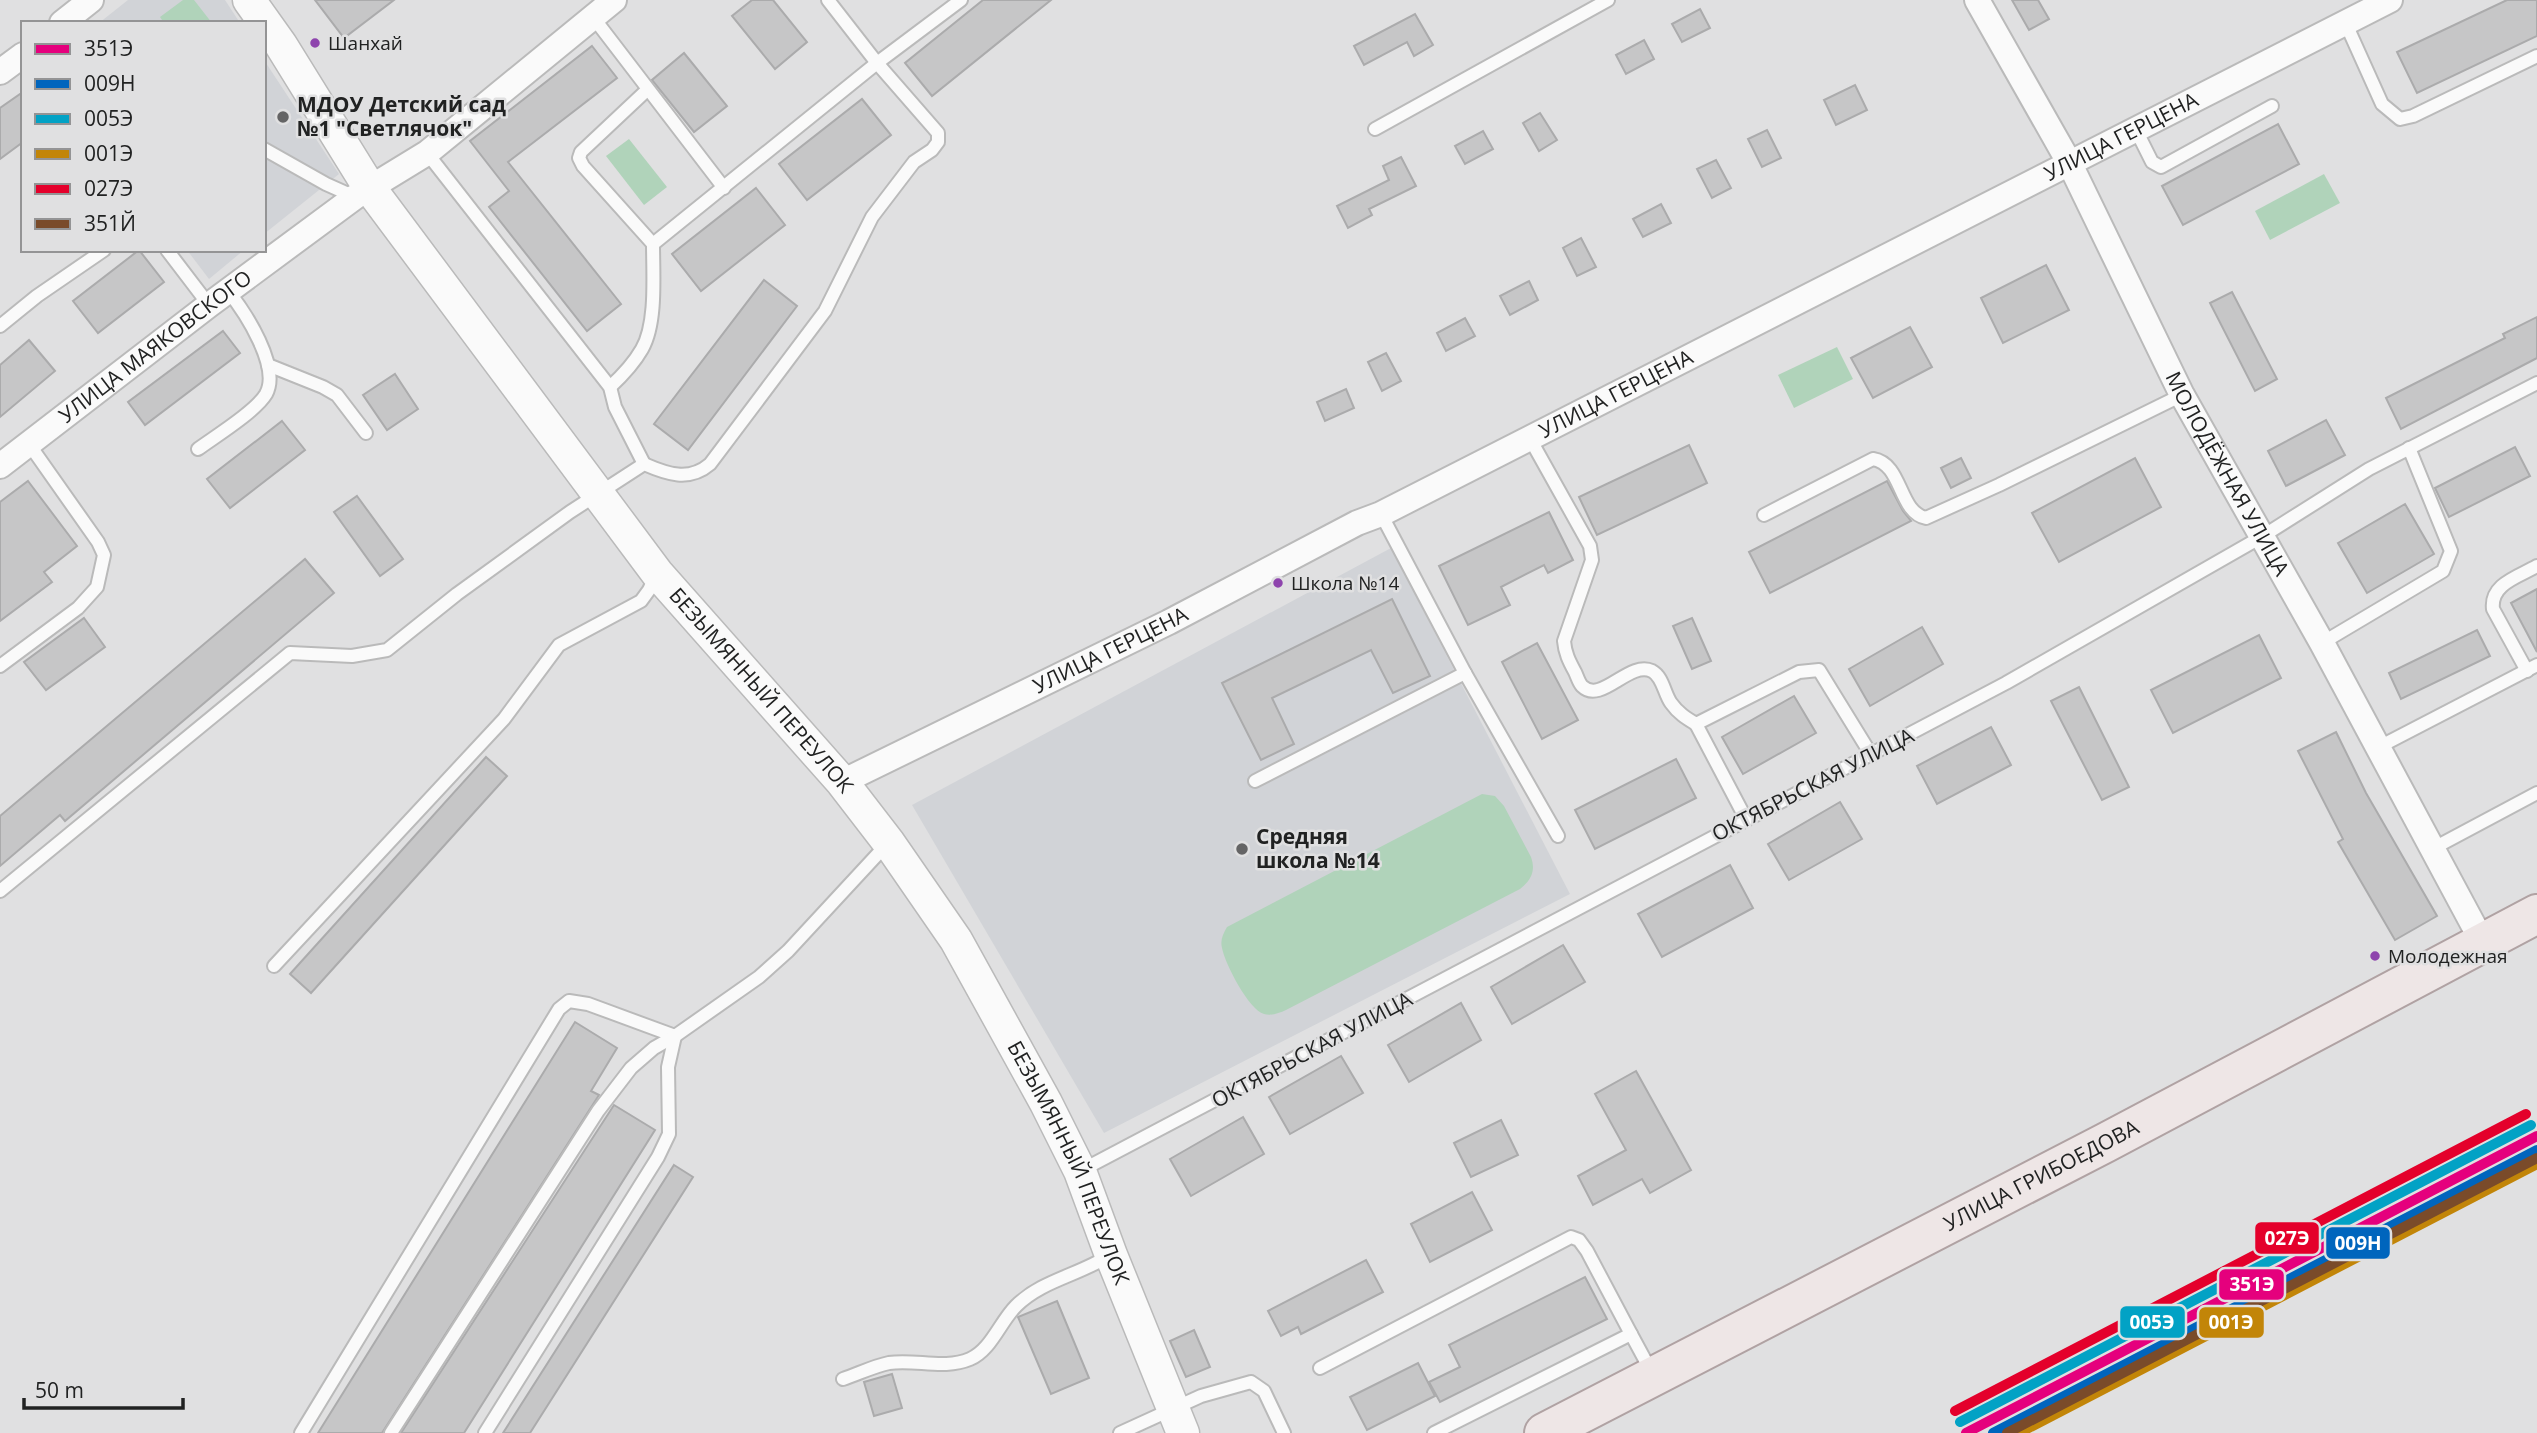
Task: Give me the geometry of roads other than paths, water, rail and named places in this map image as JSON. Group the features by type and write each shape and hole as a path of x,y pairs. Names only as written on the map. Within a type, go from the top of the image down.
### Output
{"main road":[{"name":"УЛИЦА ГРИБОЕДОВА","path":"1544,1433 2093,1149 2537,914"}],"street":[{"path":"65,21 91,0"},
{"name":"БЕЗЫМЯННЫЙ ПЕРЕУЛОК","path":"249,0 264,21"},
{"name":"УЛИЦА МАЯКОВСКОГО","path":"0,466 218,298 362,192 427,153 614,0"},
{"name":"МОЛОДЁЖНАЯ УЛИЦА","path":"1977,0 2070,164 2182,395 2322,643 2483,943"},
{"name":"УЛИЦА ГЕРЦЕНА","path":"842,782 1169,622 1357,523 1381,514 2390,0"},
{"name":"БЕЗЫМЯННЫЙ ПЕРЕУЛОК","path":"266,24 281,45 362,192 657,573 842,782 956,940 1046,1103 1080,1171 1178,1421"}],"lane":[{"path":"427,153 610,387 615,407 644,464 678,476 702,471 825,311 872,216 914,162 932,150 938,142 937,133 828,0"},
{"path":"653,244 877,63 961,0"},
{"path":"1375,129 1608,0"},
{"path":"593,17 724,188"},
{"path":"2346,24 2382,104 2400,119 2413,117 2537,56"},
{"path":"610,387 629,369 644,346 650,320 653,244 583,166 579,158 581,152 648,90"},
{"path":"2136,130 2152,162 2161,167 2272,106"},
{"path":"266,150 326,184 362,192"},
{"path":"0,326 37,296 101,252"},
{"path":"169,252 218,298 245,312 268,365 270,382 265,396 198,449"},
{"path":"268,365 337,395 366,433"},
{"name":"ОКТЯБРЬСКАЯ УЛИЦА","path":"1080,1171 1746,819 1872,756 2263,536 2369,469 2537,383"},
{"path":"1763,515 1873,459 1881,460 1888,467 1912,510 1917,516 1926,518 2000,485 2182,395"},
{"path":"1530,437 1590,546 1592,560 1564,641 1565,653 1582,686 1587,690 1600,690 1636,669 1656,673 1670,701 1682,715 1696,724 1746,819"},
{"path":"0,666 78,608 97,587 104,555 98,542 29,444"},
{"path":"2322,643 2443,571 2448,562 2451,551 2409,448"},
{"path":"0,891 290,653 352,656 387,650 457,594 570,512 644,464"},
{"path":"1381,514 1465,673 1558,836"},
{"path":"2377,748 2532,668 2493,609 2492,598 2497,588 2537,566"},
{"path":"274,966 504,719 558,645 641,601 657,573"},
{"path":"1696,724 1799,672 1814,669 1824,675 1872,756"},
{"path":"1255,781 1465,673"},
{"path":"2432,849 2537,793"},
{"path":"391,1433 598,1111 631,1068 654,1048 759,977 788,951 888,843"},
{"path":"301,1433 559,1009 569,1000 588,1004 675,1035"},
{"path":"485,1433 658,1157 669,1134 668,1067 675,1035"},
{"path":"1320,1368 1571,1237 1579,1240 1587,1251 1653,1375"},
{"path":"843,1379 889,1363 949,1365 972,1358 991,1341 1017,1305 1041,1287 1093,1267 1111,1255"},
{"path":"1434,1433 1631,1334"},
{"path":"1120,1433 1178,1421 1201,1396 1251,1382 1264,1391 1284,1433"}],"place":[{"name":"Шанхай","path":"315,43"},
{"name":"МДОУ Детский сад №1 \"Светлячок\"","path":"283,117"},
{"name":"Школа №14","path":"1278,583"},
{"name":"Средняя школа №14","path":"1242,849"},
{"name":"Молодежная","path":"2375,956"}]}
